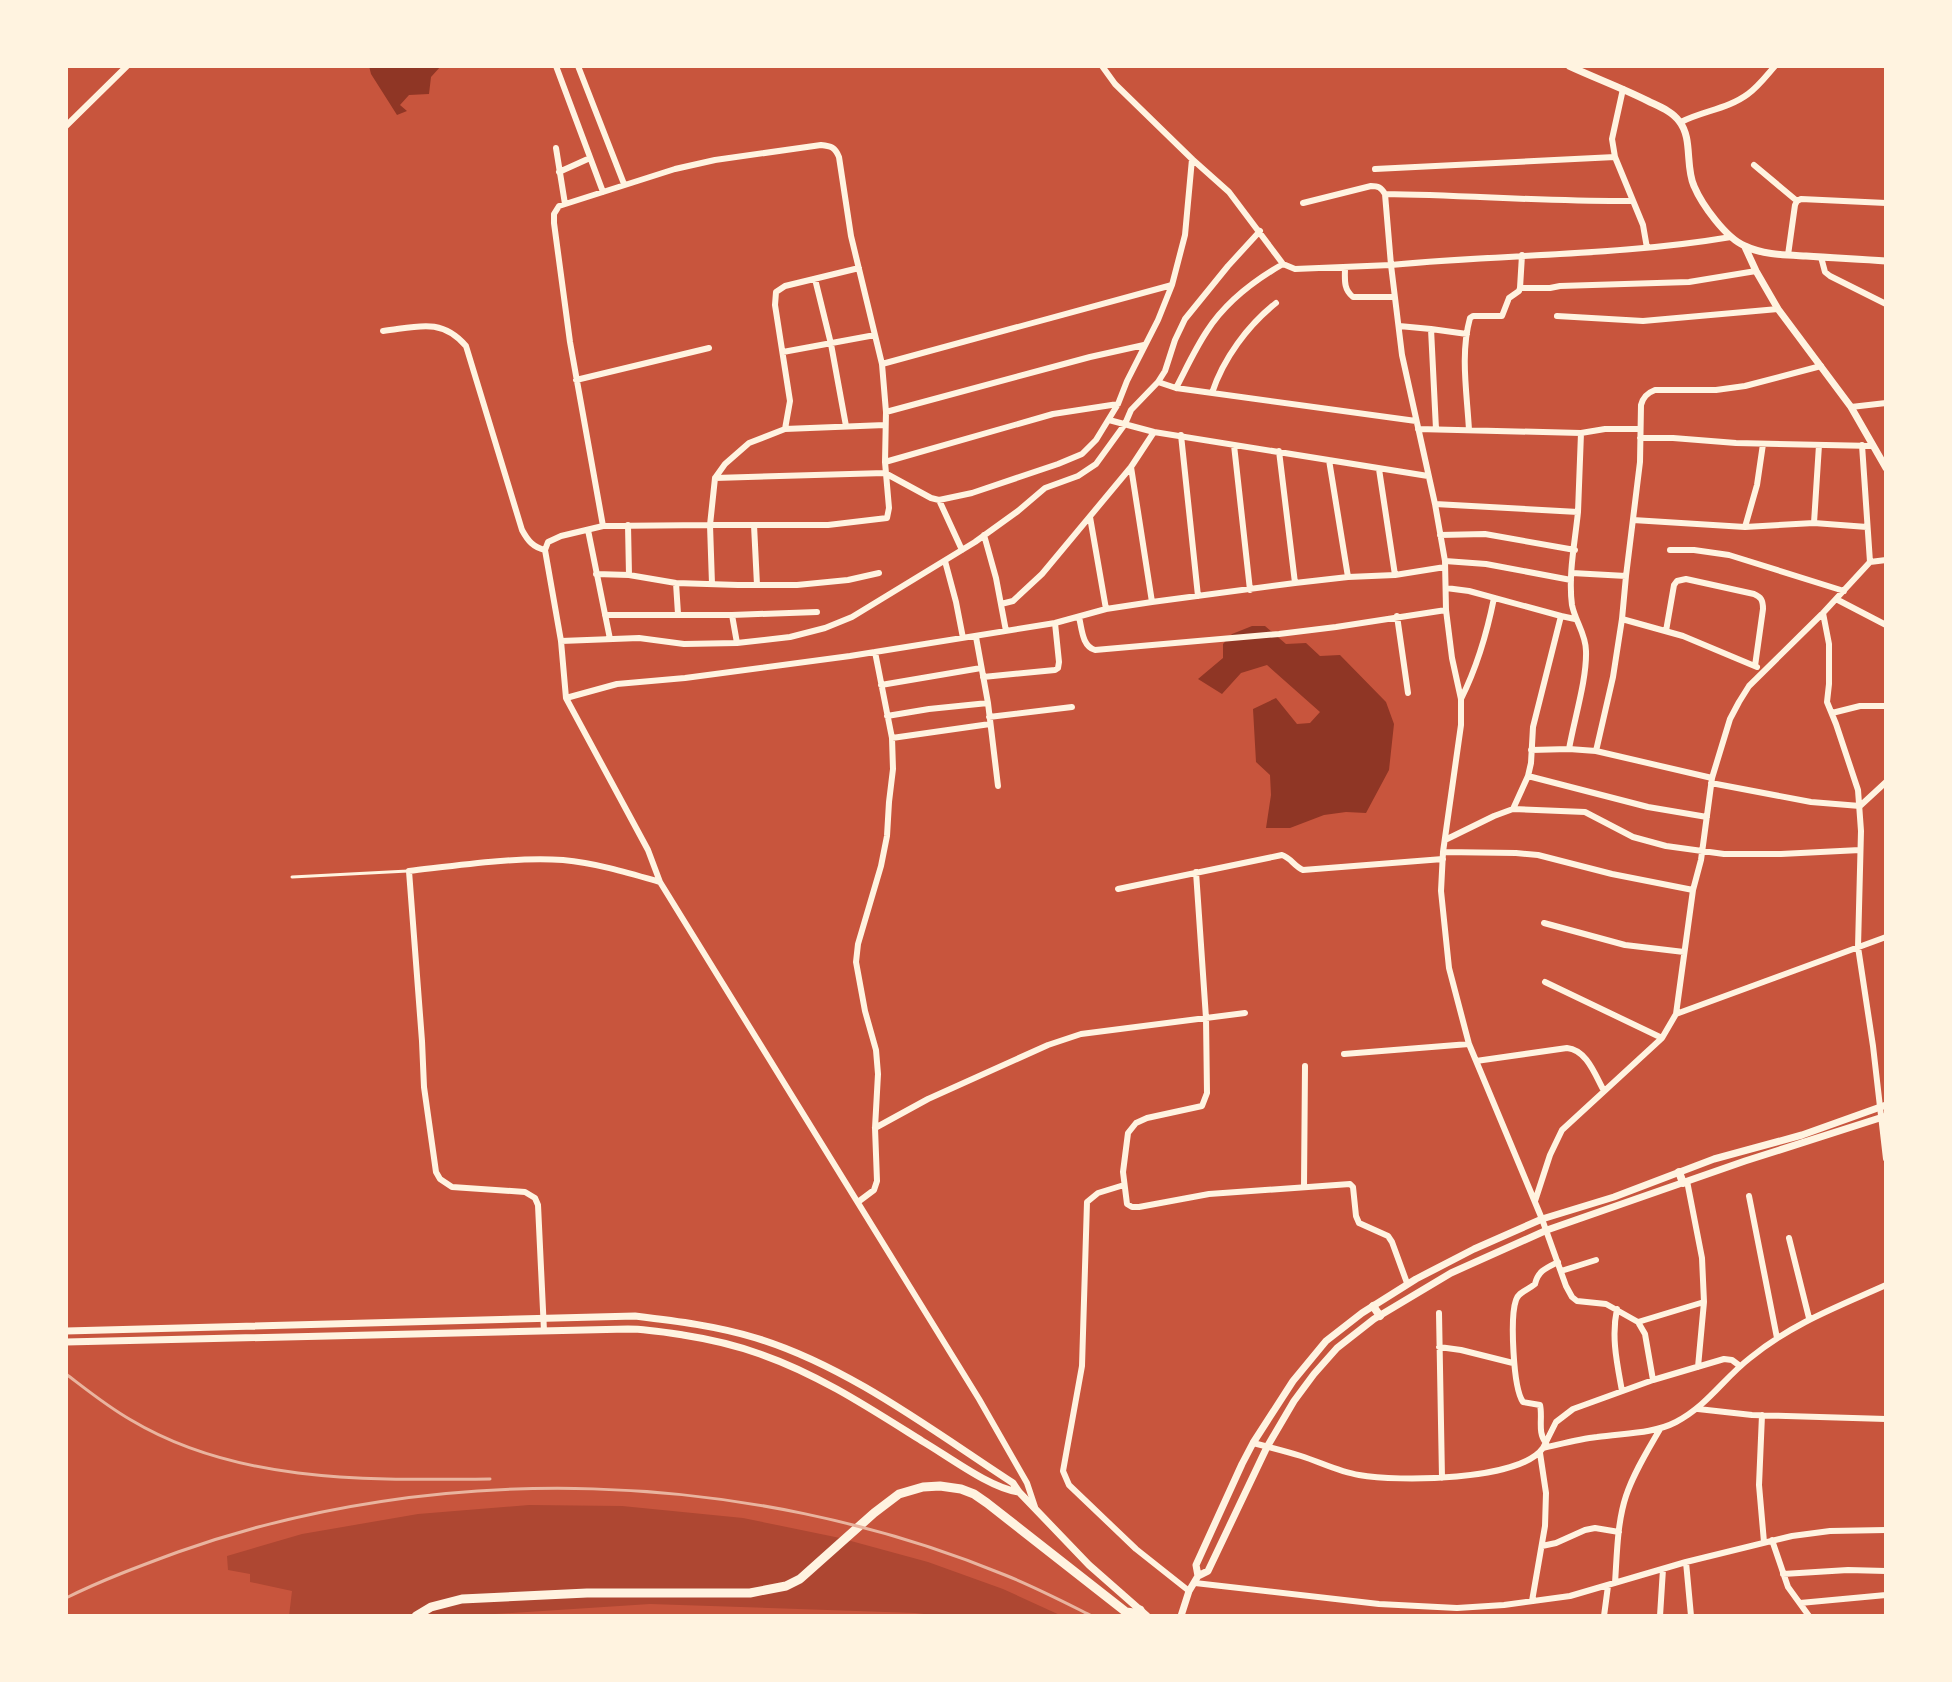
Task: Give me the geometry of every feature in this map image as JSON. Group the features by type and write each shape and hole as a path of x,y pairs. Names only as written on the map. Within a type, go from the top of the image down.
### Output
{"highway":[{"path":"416,1616 431,1607 462,1599 587,1593 750,1593 786,1586 800,1579 899,1494 940,1486 961,1489 981,1499 1117,1605 1129,1613 1144,1613"}],"main road":[{"path":"1679,1172 1685,1182"},
{"path":"1373,1306 1380,1316"}],"street":[{"path":"66,126 127,66"},
{"path":"556,66 603,192"},
{"path":"578,66 624,184"},
{"path":"1102,66 1115,84 1229,192 1283,264 1295,269 1647,248 1731,237"},
{"path":"1569,66 1582,69 1664,109 1681,122 1694,186 1731,237 1745,247 1788,255 1886,261"},
{"path":"1681,122 1747,95 1775,66"},
{"path":"1623,89 1612,139 1615,157 1643,225 1647,248"},
{"path":"603,526 576,380 554,223 556,209 675,169 715,160 831,146 839,157 851,236 882,364 889,514 882,520 828,525 603,526 553,539 545,550 561,641 566,698 648,850 660,882 860,1200 987,1412 1027,1483 1035,1507"},
{"path":"556,148 565,204"},
{"path":"1375,169 1615,157"},
{"path":"559,172 590,158"},
{"path":"715,478 885,473 939,500 972,493 1082,454 1096,440 1118,404 1172,285 1185,235 1192,159"},
{"path":"1754,165 1797,201"},
{"path":"1303,203 1371,186 1379,186 1385,194 1402,355 1435,504 1445,564 1446,610 1452,658 1461,699 1461,725 1441,891 1449,968 1469,1044 1572,1297 1577,1301 1596,1302 1617,1309 1638,1322 1645,1334 1653,1380"},
{"path":"1385,194 1632,201"},
{"path":"1788,255 1797,201 1805,198 1886,203"},
{"path":"561,641 639,638 684,644 737,643 790,637 852,617 962,550 1045,488 1087,472 1103,456 1131,410 1158,382 1185,319 1260,231"},
{"path":"1745,247 1778,309 1851,407 1886,468"},
{"path":"1469,430 1465,357 1470,318 1502,316 1509,298 1520,288 1522,255"},
{"path":"1821,257 1825,272 1830,276 1886,304"},
{"path":"1176,388 1208,329 1226,308 1253,283 1283,264"},
{"path":"1345,267 1346,290 1353,297 1394,297"},
{"path":"785,429 790,401 775,305 776,292 785,286 859,268"},
{"path":"1520,288 1689,282 1756,271"},
{"path":"815,279 846,426"},
{"path":"882,364 1172,285"},
{"path":"1212,393 1223,366 1262,314 1276,303"},
{"path":"1557,316 1643,321 1778,309"},
{"path":"383,331 432,326 457,336 466,346 522,530 528,541 545,550"},
{"path":"1399,326 1467,334"},
{"path":"1431,329 1436,429"},
{"path":"783,352 875,335"},
{"path":"886,412 1144,345"},
{"path":"576,380 709,348"},
{"path":"1596,751 1622,619 1640,462 1643,398 1655,390 1716,390 1745,386 1821,366"},
{"path":"1158,382 1176,388 1416,421"},
{"path":"1851,407 1886,403"},
{"path":"885,462 1053,414 1118,404"},
{"path":"1109,420 1154,432 1428,476"},
{"path":"712,584 710,525 715,478 725,464 749,443 785,429 885,425"},
{"path":"1418,429 1581,433 1640,429"},
{"path":"1001,604 1013,601 1034,583 1131,467 1154,432"},
{"path":"1569,749 1586,664 1586,647 1575,619 1572,577 1581,433"},
{"path":"1181,435 1198,596"},
{"path":"1640,438 1873,446"},
{"path":"1745,527 1757,485 1763,444"},
{"path":"1234,445 1250,590"},
{"path":"1814,523 1819,445"},
{"path":"1862,445 1870,562"},
{"path":"1279,451 1295,583"},
{"path":"1329,460 1348,577"},
{"path":"1131,467 1152,602"},
{"path":"1379,469 1395,575"},
{"path":"939,500 962,550"},
{"path":"1435,504 1578,512"},
{"path":"1090,517 1106,609"},
{"path":"1633,520 1745,527 1814,523 1867,527"},
{"path":"628,525 629,575"},
{"path":"754,525 757,585"},
{"path":"588,530 610,639"},
{"path":"1440,535 1485,534 1575,550"},
{"path":"984,535 1006,631"},
{"path":"1670,550 1729,555 1844,591"},
{"path":"1535,1201 1562,1130 1662,1038 1676,1014 1712,780 1730,719 1749,686 1778,660 1870,562 1886,560"},
{"path":"945,561 963,638"},
{"path":"566,698 617,684 774,667 976,637 1055,623 1106,609 1295,583 1395,575 1445,564 1486,564 1572,577 1626,576"},
{"path":"596,574 629,575 676,583 797,585 848,580 879,573"},
{"path":"1666,631 1677,581 1686,579 1759,596 1763,609 1755,666"},
{"path":"676,583 678,614"},
{"path":"1446,588 1469,591 1575,619"},
{"path":"1461,699 1482,647 1494,598"},
{"path":"1836,599 1886,625"},
{"path":"1079,617 1085,643 1095,650 1279,634 1446,610"},
{"path":"605,615 817,612"},
{"path":"1823,613 1829,644 1827,702 1858,790 1860,806 1858,947 1884,1106 1886,1159"},
{"path":"732,615 737,643"},
{"path":"1397,616 1408,693"},
{"path":"1513,809 1528,776 1533,727 1561,616"},
{"path":"1622,619 1683,636 1763,672"},
{"path":"983,677 1058,668 1055,623"},
{"path":"976,637 998,786"},
{"path":"860,1200 874,1190 878,1171 875,1128 877,1094 876,1050 856,962 887,836 893,769 892,738 875,652"},
{"path":"881,685 981,668"},
{"path":"887,716 988,703"},
{"path":"1832,713 1860,706 1886,706"},
{"path":"892,738 1072,707"},
{"path":"1531,750 1596,751 1811,802 1860,806 1886,782"},
{"path":"1528,776 1648,807 1707,817"},
{"path":"1445,840 1513,809 1585,812 1633,837 1666,846 1724,854 1860,850"},
{"path":"1118,889 1282,855 1303,870 1443,856 1516,853 1538,855 1693,890"},
{"path":"544,1331 538,1205 535,1198 525,1192 452,1187 440,1179 434,1166 424,1087 409,871 497,861 565,860 660,882"},
{"path":"1196,872 1206,1018 1207,1093 1202,1106 1147,1118 1136,1123 1128,1133 1123,1172 1127,1204 1139,1207 1209,1194 1350,1184 1359,1223 1388,1236 1407,1283"},
{"path":"1544,923 1625,945 1684,952"},
{"path":"1676,1014 1886,937"},
{"path":"1545,982 1662,1038"},
{"path":"875,1128 928,1099 1048,1045 1081,1034 1245,1013"},
{"path":"1344,1054 1469,1044"},
{"path":"1476,1061 1576,1049 1583,1054 1604,1091"},
{"path":"1304,1186 1305,1066"},
{"path":"1196,1579 1196,1565 1253,1443 1293,1381 1326,1341 1373,1306 1407,1283 1542,1219 1614,1197 1714,1159 1802,1135 1884,1106"},
{"path":"1181,1616 1189,1591 1196,1579 1208,1571 1267,1447 1294,1401 1337,1348 1380,1316 1451,1273 1547,1230 1884,1116"},
{"path":"1685,1182 1702,1258 1704,1302 1698,1367"},
{"path":"1124,1185 1098,1193 1087,1202 1084,1349 1063,1471 1069,1485 1136,1549 1189,1591"},
{"path":"1749,1196 1777,1338"},
{"path":"1789,1238 1809,1318"},
{"path":"1561,1271 1596,1260"},
{"path":"1532,1601 1545,1526 1542,1408 1536,1403 1520,1400 1513,1363 1516,1298 1535,1284 1541,1270 1558,1262"},
{"path":"1543,1448 1577,1440 1660,1429 1675,1423 1698,1409 1740,1366 1777,1338 1809,1318 1886,1285"},
{"path":"1638,1322 1704,1302"},
{"path":"1617,1309 1613,1330 1622,1391"},
{"path":"1439,1313 1442,1478"},
{"path":"66,1331 635,1316 713,1326 771,1343 846,1378 1013,1483 1089,1565 1144,1613"},
{"path":"116,1329 116,1341"},
{"path":"66,1342 638,1329 703,1338 761,1354 839,1391 985,1479 1008,1491 1019,1492"},
{"path":"1439,1347 1513,1363"},
{"path":"1253,1443 1358,1475 1442,1478 1487,1473 1526,1462 1543,1448 1556,1422 1573,1409 1724,1359 1740,1366"},
{"path":"839,1391 846,1378"},
{"path":"1698,1409 1762,1415 1886,1419"},
{"path":"1762,1415 1759,1485 1768,1541 1788,1587 1809,1616"},
{"path":"1604,1616 1625,1497 1660,1429"},
{"path":"1542,1546 1595,1528 1619,1532"},
{"path":"1196,1579 1463,1612 1570,1596 1768,1541 1830,1531 1886,1530"},
{"path":"1686,1562 1691,1616"},
{"path":"1660,1616 1663,1569"},
{"path":"1783,1574 1886,1571"},
{"path":"1800,1603 1886,1595"},
{"path":"1497,1606 1497,1616"}],"lane":[{"path":"292,877 409,871"}],"shaded area":[{"path":"369,66 441,66 431,77 429,94 409,95 400,105 407,111 397,115"},
{"path":"1252,626 1265,626 1286,644 1306,643 1320,656 1340,655 1386,702 1394,724 1389,770 1366,813 1324,815 1290,828 1266,828 1271,795 1270,775 1256,762 1253,709 1276,698 1297,724 1310,723 1320,712 1267,665 1241,673 1222,694 1198,679 1223,658 1223,644 1232,634"},
{"path":"529,1505 622,1506 743,1518 840,1538 928,1562 1003,1589 1062,1616 942,1616 650,1604 464,1616 289,1616 292,1591 250,1582 250,1574 228,1570 227,1556 302,1534 418,1514"}],"railway":[{"path":"66,1374 131,1420 172,1441 215,1456 260,1467 352,1478 490,1479"},
{"path":"66,1598 178,1552 278,1522 381,1501 487,1490 593,1489 699,1497 804,1514 906,1540 1005,1575 1092,1616"}]}
